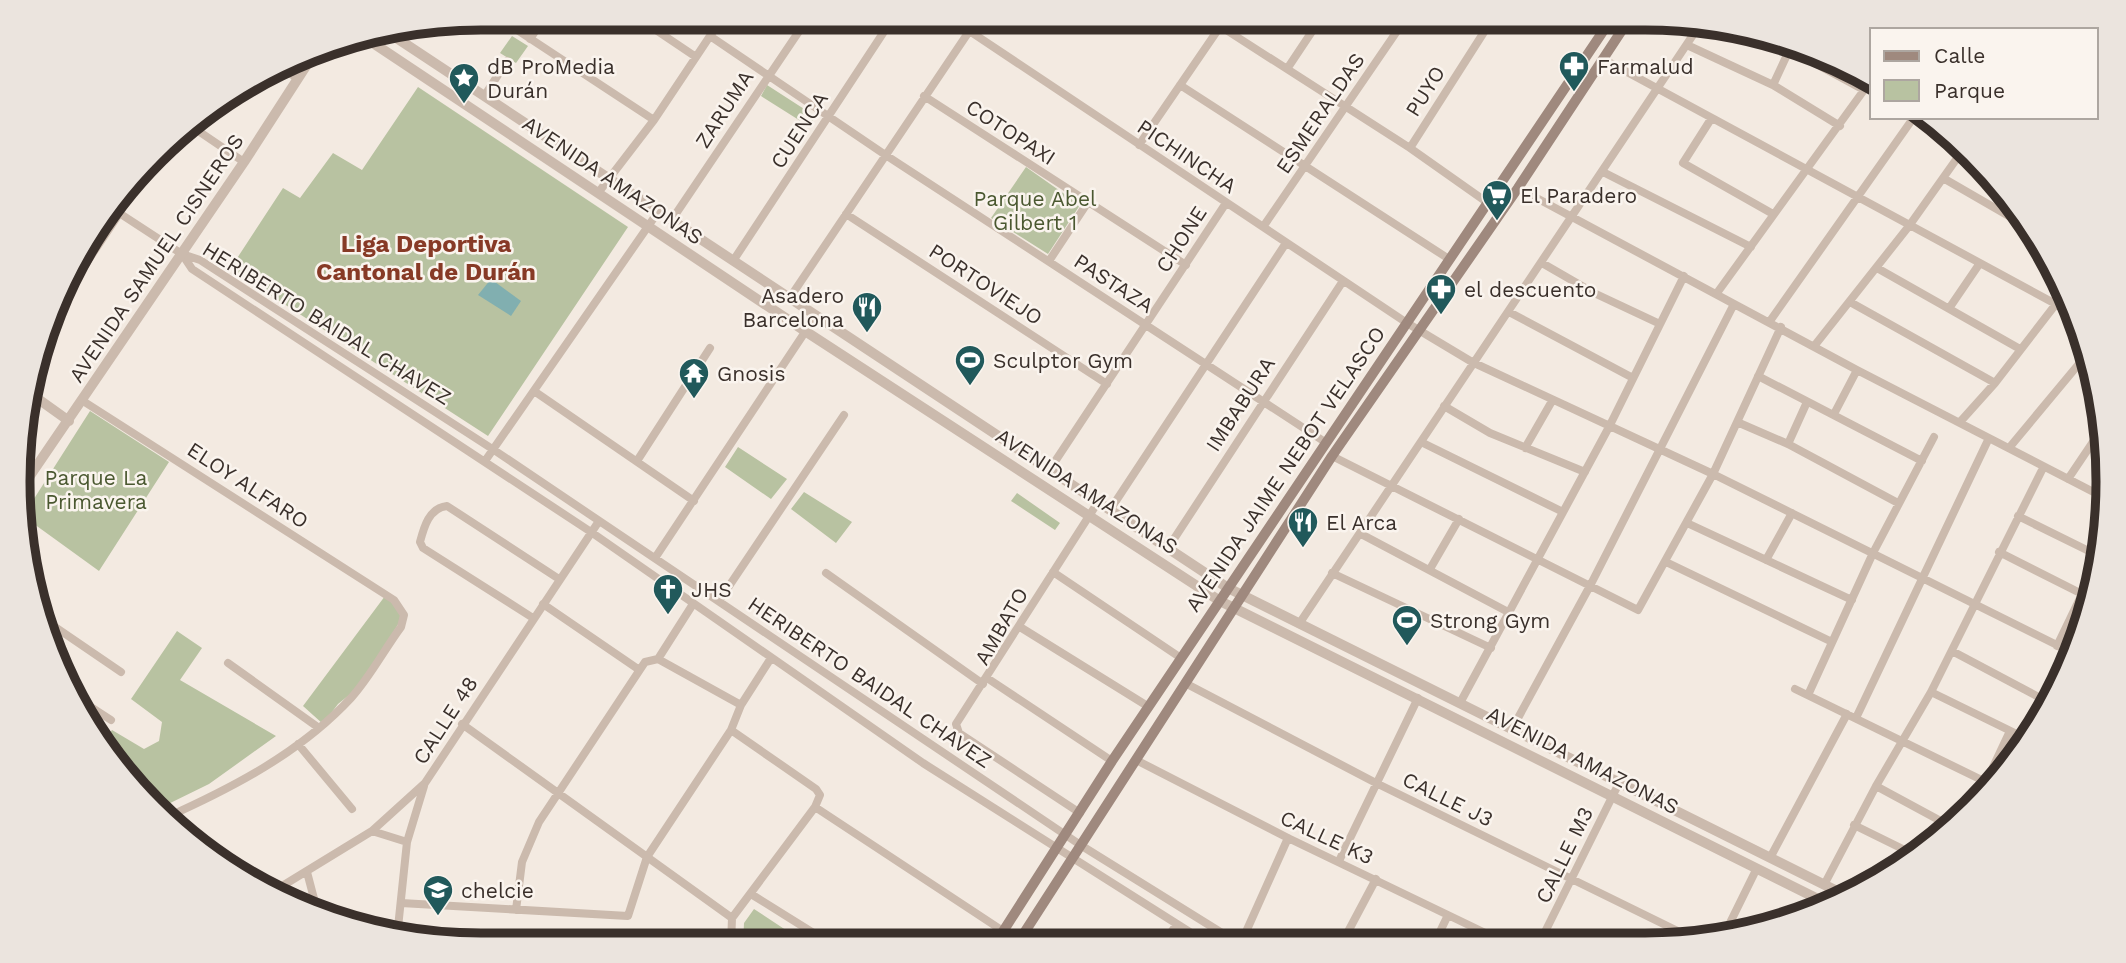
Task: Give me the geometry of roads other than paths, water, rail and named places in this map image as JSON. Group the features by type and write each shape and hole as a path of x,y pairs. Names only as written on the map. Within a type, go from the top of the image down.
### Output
{"main road":[{"name":"AVENIDA JAIME NEBOT VELASCO","path":"1003,931 1112,761 1604,30"},
{"name":"AVENIDA JAIME NEBOT VELASCO","path":"1025,933 1332,456 1518,188 1622,30"}],"street":[{"path":"517,30 654,120"},
{"path":"530,39 536,30"},
{"path":"656,30 696,57"},
{"path":"598,193 654,120 714,30"},
{"name":"ZARUMA","path":"671,221 800,30"},
{"name":"CUENCA","path":"733,261 885,30"},
{"path":"789,299 884,154 970,30"},
{"name":"PICHINCHA","path":"970,30 1406,323 1472,362 1713,474 2064,649"},
{"path":"1139,145 1217,30"},
{"path":"1226,30 1410,148 1488,203"},
{"path":"1287,69 1313,30"},
{"name":"ESMERALDAS","path":"1263,227 1398,30"},
{"name":"PUYO","path":"1410,148 1485,30"},
{"path":"1299,624 1695,33"},
{"name":"PASTAZA","path":"710,36 884,154 1325,442"},
{"name":"AVENIDA AMAZONAS","path":"396,38 1228,588 1836,891"},
{"name":"AVENIDA AMAZONAS","path":"373,43 805,331 1220,601 1817,899"},
{"path":"1687,45 1773,85 1840,126"},
{"path":"1773,85 1788,53"},
{"path":"1603,59 1711,119 1810,168 1909,226 2061,307"},
{"path":"485,95 507,61"},
{"name":"AVENIDA SAMUEL CISNEROS","path":"30,476 307,65"},
{"path":"1717,293 1864,90 1832,71"},
{"path":"289,73 298,79"},
{"path":"1180,85 1449,259"},
{"name":"COTOPAXI","path":"924,96 1186,265"},
{"path":"1711,119 1683,163 1773,214"},
{"path":"1770,321 1913,119"},
{"path":"197,130 244,162"},
{"path":"1815,345 1909,226 1958,157"},
{"path":"1603,172 1751,247"},
{"path":"1943,178 2010,217"},
{"path":"1518,188 1572,219 1815,345 1857,370 2096,493"},
{"path":"1049,261 1088,202"},
{"name":"CHONE","path":"1050,469 1226,203"},
{"path":"485,461 658,212"},
{"path":"118,213 182,254"},
{"name":"PORTOVIEJO","path":"846,214 1107,384"},
{"path":"1110,510 1286,243"},
{"name":"HERIBERTO BAIDAL CHAVEZ","path":"182,254 200,260 494,450 1066,836 1223,933"},
{"name":"HERIBERTO BAIDAL CHAVEZ","path":"182,254 192,270 591,532 923,763 1056,850 1191,933"},
{"path":"1542,262 1594,293 1660,324"},
{"path":"1950,307 1980,263"},
{"path":"1877,268 2020,349"},
{"path":"1460,703 1609,427 1684,276"},
{"name":"IMBABURA","path":"1168,548 1343,281"},
{"path":"1960,422 1995,383 2058,300"},
{"path":"1850,302 1995,383"},
{"path":"1512,729 1591,584 1734,304"},
{"path":"1509,312 1633,378"},
{"path":"655,558 815,317"},
{"path":"1332,456 1390,488 1591,584 1637,610 1713,474 1781,327"},
{"path":"637,461 710,348"},
{"path":"2009,448 2080,362"},
{"path":"1834,414 1857,370"},
{"path":"1758,376 1922,461"},
{"path":"534,391 694,501"},
{"path":"37,398 69,421"},
{"name":"ELOY ALFARO","path":"83,401 394,600 404,615 401,628 352,697 319,728"},
{"path":"1525,448 1552,401"},
{"path":"1788,444 1807,402"},
{"path":"1444,406 1525,448 1585,472"},
{"path":"719,600 844,415"},
{"path":"1737,422 1788,444 1898,503"},
{"path":"1808,695 1830,641 1934,437"},
{"path":"1856,718 1989,438"},
{"path":"1421,442 1563,512"},
{"path":"2068,479 2094,442"},
{"path":"1824,885 1875,786 1931,692 2043,468"},
{"name":"AMBATO","path":"1098,502 985,681 1112,761"},
{"path":"533,618 423,548 421,538 428,518 438,508 447,506 559,579"},
{"path":"1766,560 1792,513"},
{"path":"2018,516 2090,552"},
{"path":"1430,569 1459,519"},
{"name":"CALLE 48","path":"281,887 372,831 425,783 599,521"},
{"path":"1687,523 1852,600"},
{"path":"1361,534 1510,612"},
{"path":"1999,552 2082,594 2057,646"},
{"path":"1666,562 1830,641"},
{"path":"1053,572 1181,658"},
{"path":"825,573 985,681 956,724 959,733 1080,813"},
{"path":"1332,573 1491,648"},
{"path":"543,604 638,668"},
{"path":"658,659 694,604"},
{"path":"54,626 121,672"},
{"path":"1020,627 1149,707"},
{"path":"1952,651 2041,698"},
{"path":"401,903 628,916 647,857 731,730 741,705 771,658"},
{"path":"516,910 522,862 556,792 638,668 645,662 658,659 741,705"},
{"path":"176,813 213,797 274,762 319,728 228,663"},
{"name":"CALLE J3","path":"1185,682 1376,783 1677,932"},
{"path":"1795,689 1983,780"},
{"path":"1931,692 2018,735"},
{"path":"1339,861 1418,698"},
{"path":"89,706 111,720"},
{"path":"1770,858 1847,714"},
{"path":"462,724 732,918"},
{"path":"731,730 817,789 820,795 815,807 732,918 731,933"},
{"path":"1996,765 2010,731"},
{"path":"298,744 352,809"},
{"name":"CALLE K3","path":"1136,760 1288,838 1485,933"},
{"path":"398,926 407,842 425,783"},
{"name":"CALLE M3","path":"1545,933 1619,783"},
{"path":"1875,786 1941,821"},
{"path":"815,807 1003,931"},
{"path":"1854,825 1905,850"},
{"path":"372,831 407,842"},
{"path":"1244,933 1288,838"},
{"path":"1729,926 1756,870"},
{"path":"307,872 314,901"},
{"path":"1347,933 1376,879"},
{"path":"751,894 813,933"},
{"path":"1439,933 1448,915"},
{"path":"1170,933 1177,924"}],"water":[{"path":"491,279 521,301 511,316 478,295"}],"place":[{"name":"Farmalud","path":"1574,93"},
{"name":"dB ProMedia Durán","path":"464,105"},
{"name":"El Paradero","path":"1497,222"},
{"name":"el descuento","path":"1441,316"},
{"name":"Asadero Barcelona","path":"867,334"},
{"name":"Sculptor Gym","path":"970,387"},
{"name":"Gnosis","path":"694,400"},
{"name":"El Arca","path":"1303,549"},
{"name":"JHS","path":"668,616"},
{"name":"Strong Gym","path":"1407,647"},
{"name":"chelcie","path":"438,917"}],"district":[{"name":"Liga Deportiva Cantonal de Durán","path":"426,258"}],"park label":[{"name":"Parque Abel Gilbert 1","path":"1035,210"},
{"name":"Parque La Primavera","path":"96,489"}]}
